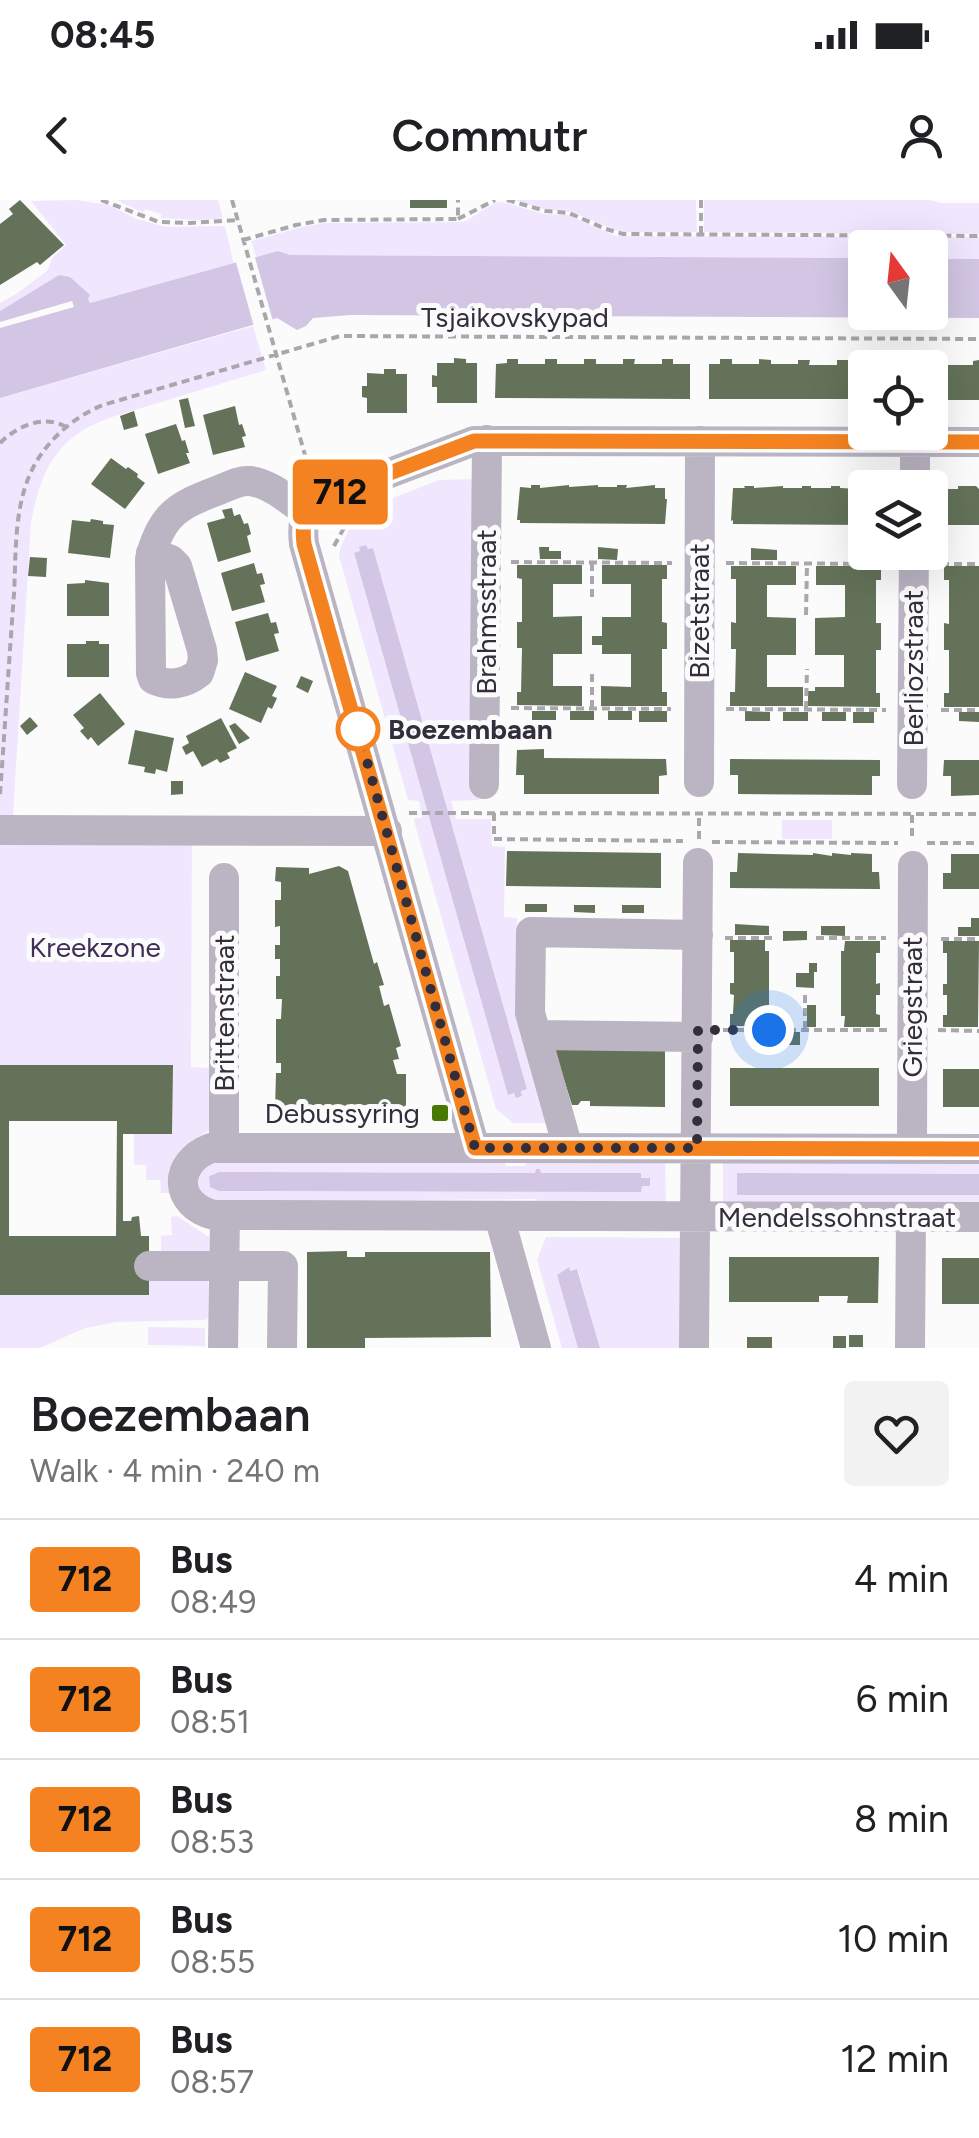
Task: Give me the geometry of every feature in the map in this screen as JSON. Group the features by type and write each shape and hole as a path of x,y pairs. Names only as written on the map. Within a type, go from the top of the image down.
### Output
{"street":[{"path":"475,1148 396,822 304,544 306,512 321,499 464,444 488,440 848,442"},
{"name":"Brahmsstraat","path":"488,440 489,798"},
{"name":"Bizetstraat","path":"699,782 700,441"},
{"path":"948,442 979,442"},
{"path":"151,553 156,536 171,513 197,498 238,483 259,483 306,512"},
{"name":"Berliozstraat","path":"912,784 914,570"},
{"path":"0,830 396,822"},
{"path":"694,1348 698,864"},
{"name":"Griegstraat","path":"912,1149 913,866"},
{"name":"Brittenstraat","path":"224,878 224,1148"},
{"path":"568,1148 530,1013 531,932 698,936"},
{"path":"536,1034 698,1033"},
{"path":"696,1216 225,1215 206,1213 194,1206 184,1190 183,1176 187,1164 211,1148 979,1149"},
{"path":"223,1348 225,1215"},
{"path":"499,1216 536,1348"},
{"name":"Mendelssohnstraat","path":"696,1216 979,1218"},
{"path":"910,1348 911,1217"},
{"path":"148,1266 283,1266 282,1348"}],"path":[{"path":"102,200 160,222 238,220"},
{"path":"232,200 269,332"},
{"path":"458,200 458,219"},
{"path":"243,240 324,220 458,219 495,200"},
{"path":"506,200 546,212 569,213 616,233 979,236"},
{"path":"701,200 701,235"},
{"name":"Tsjaikovskypad","path":"0,794 21,506 29,476 52,441 66,427 102,405 336,337 979,339"},
{"name":"Tsjaikovskypad","path":"0,443 15,430 34,423 50,420 66,427"},
{"path":"486,562 848,561"},
{"path":"948,561 979,564"},
{"path":"592,563 592,598"},
{"path":"806,615 807,563"},
{"path":"806,710 807,669"},
{"path":"592,674 592,709"},
{"path":"486,708 979,710"},
{"path":"489,798 494,840 979,844"},
{"path":"396,822 419,813 457,812 489,798 979,814"},
{"path":"698,936 775,938"},
{"path":"805,1030 806,994"},
{"path":"698,1033 979,1030"}],"green space":[{"path":"76,200 109,205 166,227 225,226 234,265 89,303 90,295 59,275 0,311 0,303 47,271 53,257 66,245 31,201"},
{"path":"116,200 218,200 223,219 161,218 161,214 145,209 144,213"},
{"path":"513,200 696,200 697,232 620,232 572,212"},
{"path":"704,200 979,203 979,234 948,234 948,230 704,232"},
{"path":"496,202 507,203 544,214 568,215 616,236 848,237 848,258 290,255 278,251 257,259 251,241 324,223 466,221"},
{"path":"948,237 979,237 979,259 948,259"},
{"name":"Kreekzone","path":"253,326 266,370 112,417 78,434 47,471 31,523 13,815 192,843 191,1067 209,1068 209,1130 178,1154 172,1168 170,1193 161,1193 160,1180 146,1180 146,1165 134,1165 134,1134 172,1133 172,1066 0,1065 0,398"},
{"path":"478,479 479,800 451,801 456,819 491,819 492,846 505,847 504,917 517,918 518,997 553,1123 513,1123 496,1109 414,821 422,818 419,801 408,800 339,556 352,514 439,480","holes":["366,545 368,550 373,548 527,1088 517,1098 514,1093 508,1094 354,554"]},
{"path":"782,820 832,820 832,839 782,839"},
{"path":"209,1157 504,1158 506,1166 526,1166 665,1157 666,1209 539,1208 536,1199 203,1202 195,1175","holes":["540,1170 641,1174 649,1186 641,1186 640,1192 219,1191 209,1181 210,1175 219,1172"]},
{"path":"723,1157 979,1158 979,1174 737,1173 737,1195 979,1195 979,1210 723,1209"},
{"path":"177,1216 209,1237 209,1258 161,1258 161,1236 172,1235 171,1217"},
{"path":"546,1237 684,1238 683,1348 600,1348 578,1270 568,1268 557,1275 578,1348 562,1348 537,1260"},
{"path":"208,1273 209,1318 205,1320 117,1322 85,1328 40,1348 0,1348 0,1295 149,1274"},
{"path":"148,1327 205,1328 205,1346 148,1345"}],"shaded area":[{"path":"278,251 290,255 848,258 848,317 350,315 313,318 297,330 277,318 0,398 0,328 74,307 72,301 0,322 0,311 59,275 70,277 90,295 90,303"},
{"path":"948,259 979,259 979,318 948,318"},
{"path":"366,545 373,548 527,1089 516,1098 514,1093 508,1095 354,553"},
{"path":"536,1169 541,1173 641,1173 641,1178 650,1178 650,1186 642,1186 641,1192 219,1191 210,1187 209,1176 219,1172 535,1173"},
{"path":"737,1173 979,1174 979,1195 737,1195"},
{"path":"569,1267 570,1271 577,1269 600,1348 578,1348 557,1275"}],"pier":[{"path":"254,254 274,325 255,330 235,259"}],"building":[{"path":"20,200 64,245 40,265 37,262 0,285 0,224 13,214 9,209"},
{"path":"410,200 447,200 447,208 410,208"},
{"path":"454,358 477,363 477,403 437,403 432,375 437,376 437,363 454,363"},
{"path":"507,359 518,359 518,364 545,364 545,359 557,359 557,364 584,364 584,359 596,359 596,364 623,364 623,359 635,359 634,364 662,364 662,359 673,359 673,364 690,364 690,399 495,398 496,364 507,363"},
{"path":"720,359 732,359 732,364 759,364 759,359 771,360 771,364 810,360 809,365 837,365 837,360 848,360 848,399 709,399 709,364 720,364"},
{"path":"979,360 979,400 948,400 948,365 973,365 973,361"},
{"path":"384,369 407,374 407,413 367,413 362,386 367,386 367,373 384,374"},
{"path":"188,398 195,426 185,428 179,400"},
{"path":"235,406 246,436 242,437 245,447 213,455 203,415"},
{"path":"134,411 138,426 124,430 120,416"},
{"path":"176,424 182,441 185,440 190,463 158,474 145,434"},
{"path":"111,458 138,474 145,483 125,509 91,484"},
{"path":"655,485 665,488 665,524 520,523 520,487"},
{"path":"733,488 848,488 848,525 733,524"},
{"path":"948,489 979,489 979,525 948,525"},
{"path":"232,508 234,516 240,514 244,524 248,523 251,552 218,562 207,523 225,518 222,510"},
{"path":"91,519 114,525 110,558 68,553 72,520"},
{"path":"539,547 561,551 561,559 540,559"},
{"path":"598,547 618,549 617,560 598,559"},
{"path":"751,548 777,550 777,560 751,560"},
{"path":"30,557 47,558 46,577 28,576"},
{"path":"254,563 257,574 262,573 265,584 260,585 265,602 232,611 221,573"},
{"path":"517,565 582,565 582,584 553,584 553,617 582,616 582,654 553,654 553,686 582,686 582,706 517,705 517,692 521,692 522,648 517,648 517,622 522,622 522,579 517,578"},
{"path":"602,565 667,565 667,579 662,579 662,622 667,623 667,649 662,649 662,692 667,692 667,706 601,706 601,686 631,687 631,654 602,654 602,645 592,645 592,636 602,636 602,617 631,617 631,584 602,584"},
{"path":"731,566 796,566 796,585 767,585 767,617 796,618 796,655 767,655 767,687 803,687 803,706 730,706 730,692 735,692 736,649 731,649 731,622 736,623 736,579 731,579"},
{"path":"816,566 881,570 881,580 876,580 876,623 881,623 881,650 876,650 876,693 880,693 880,707 808,706 808,691 815,691 815,687 844,687 844,655 815,655 815,618 845,617 845,585 816,585"},
{"path":"948,566 979,566 979,707 944,707 944,693 949,693 949,650 944,650 944,623 949,624 949,580 944,580"},
{"path":"85,580 109,583 109,616 67,616 67,584"},
{"path":"268,613 271,623 276,622 279,633 274,634 279,651 246,661 235,622"},
{"path":"67,644 109,644 109,677 67,677"},
{"path":"245,672 277,686 272,696 277,698 261,723 229,709"},
{"path":"301,676 313,681 308,693 296,687"},
{"path":"100,693 125,724 98,746 80,731 84,728 73,715"},
{"path":"532,711 556,711 556,720 532,720"},
{"path":"570,711 594,711 594,720 570,720"},
{"path":"608,711 632,711 632,720 608,720"},
{"path":"639,711 667,711 667,722 639,722"},
{"path":"745,711 770,712 770,721 745,721"},
{"path":"783,712 808,712 808,721 783,721"},
{"path":"822,712 846,712 846,721 822,721"},
{"path":"853,712 874,712 874,723 853,723"},
{"path":"959,712 979,712 979,722 959,721"},
{"path":"30,717 38,726 27,735 20,726"},
{"path":"221,718 237,748 227,753 230,758 220,763 217,759 202,767 193,751 186,755 182,747 189,743 186,736"},
{"path":"235,723 250,738 239,744 229,726"},
{"path":"135,730 174,738 167,772 144,772 145,767 128,764"},
{"path":"544,749 544,758 666,759 667,775 659,776 659,794 524,794 524,775 516,775 517,750"},
{"path":"730,759 880,760 880,776 872,776 872,795 738,794 738,775 730,775"},
{"path":"944,760 979,760 979,795 951,796 951,776 943,776"},
{"path":"171,781 183,781 183,794 171,795"},
{"path":"507,851 661,853 661,888 506,886"},
{"path":"738,853 872,854 872,872 879,872 880,889 730,888 730,872 737,872"},
{"path":"951,854 979,854 979,889 943,889 943,873 951,873"},
{"path":"339,866 348,871 374,964 377,962 384,985 379,986 384,1006 389,1004 401,1046 396,1048 399,1059 393,1060 397,1074 406,1074 406,1111 383,1111 383,1106 363,1105 362,1111 319,1110 319,1105 275,1110 276,1073 281,1073 281,1063 276,1063 276,1019 281,1019 282,999 276,999 280,959 275,959 275,945 280,945 280,926 275,927 275,900 281,900 281,882 275,881 276,867 309,868 309,874"},
{"path":"525,904 547,904 547,912 525,912"},
{"path":"574,905 595,905 595,913 574,912"},
{"path":"622,905 644,905 644,913 622,913"},
{"path":"971,918 979,918 979,936 958,936 958,927 971,927"},
{"path":"735,924 769,926 769,935 735,935"},
{"path":"821,926 845,926 845,936 821,935"},
{"path":"783,931 807,931 807,940 783,941"},
{"path":"730,940 765,940 765,951 769,951 769,1016 765,1016 765,1026 730,1026 734,952 730,952"},
{"path":"845,941 880,941 880,953 876,953 880,995 876,995 876,1014 880,1015 880,1027 844,1027 841,951"},
{"path":"943,941 979,941 978,1027 943,1027 943,1015 947,1015 943,984 947,984 947,953 943,953"},
{"path":"809,963 817,963 814,988 796,987 796,973 809,973"},
{"path":"807,1005 816,1005 816,1027 807,1027"},
{"path":"780,1032 800,1032 800,1045 780,1045"},
{"path":"665,1043 665,1107 590,1106 590,1101 572,1105 554,1048"},
{"path":"0,1065 173,1065 172,1134 123,1134 123,1221 139,1216 141,1236 149,1236 149,1295 0,1295","holes":["9,1121 117,1121 116,1236 9,1236"]},
{"path":"730,1068 879,1068 879,1106 730,1106"},
{"path":"943,1069 979,1069 979,1107 943,1107"},
{"path":"347,1251 347,1257 365,1257 365,1252 490,1252 491,1337 365,1338 365,1348 307,1348 307,1252"},
{"path":"729,1257 879,1257 878,1303 847,1303 848,1296 819,1296 819,1302 729,1302"},
{"path":"942,1258 979,1258 979,1304 942,1304"},
{"path":"849,1335 863,1335 863,1347 849,1347"},
{"path":"833,1336 846,1336 846,1348 833,1348"},
{"path":"747,1337 772,1337 772,1348 747,1348"}],"bus line":[{"name":"712","path":"979,442 474,441 316,501 306,512 303,530 475,1148 979,1149"}],"place":[{"name":"Boezembaan","path":"358,729"},
{"name":"Debussyring","path":"440,1113"}],"route":[{"path":"358,729 475,1148 697,1148 698,1030 769,1030"}]}
